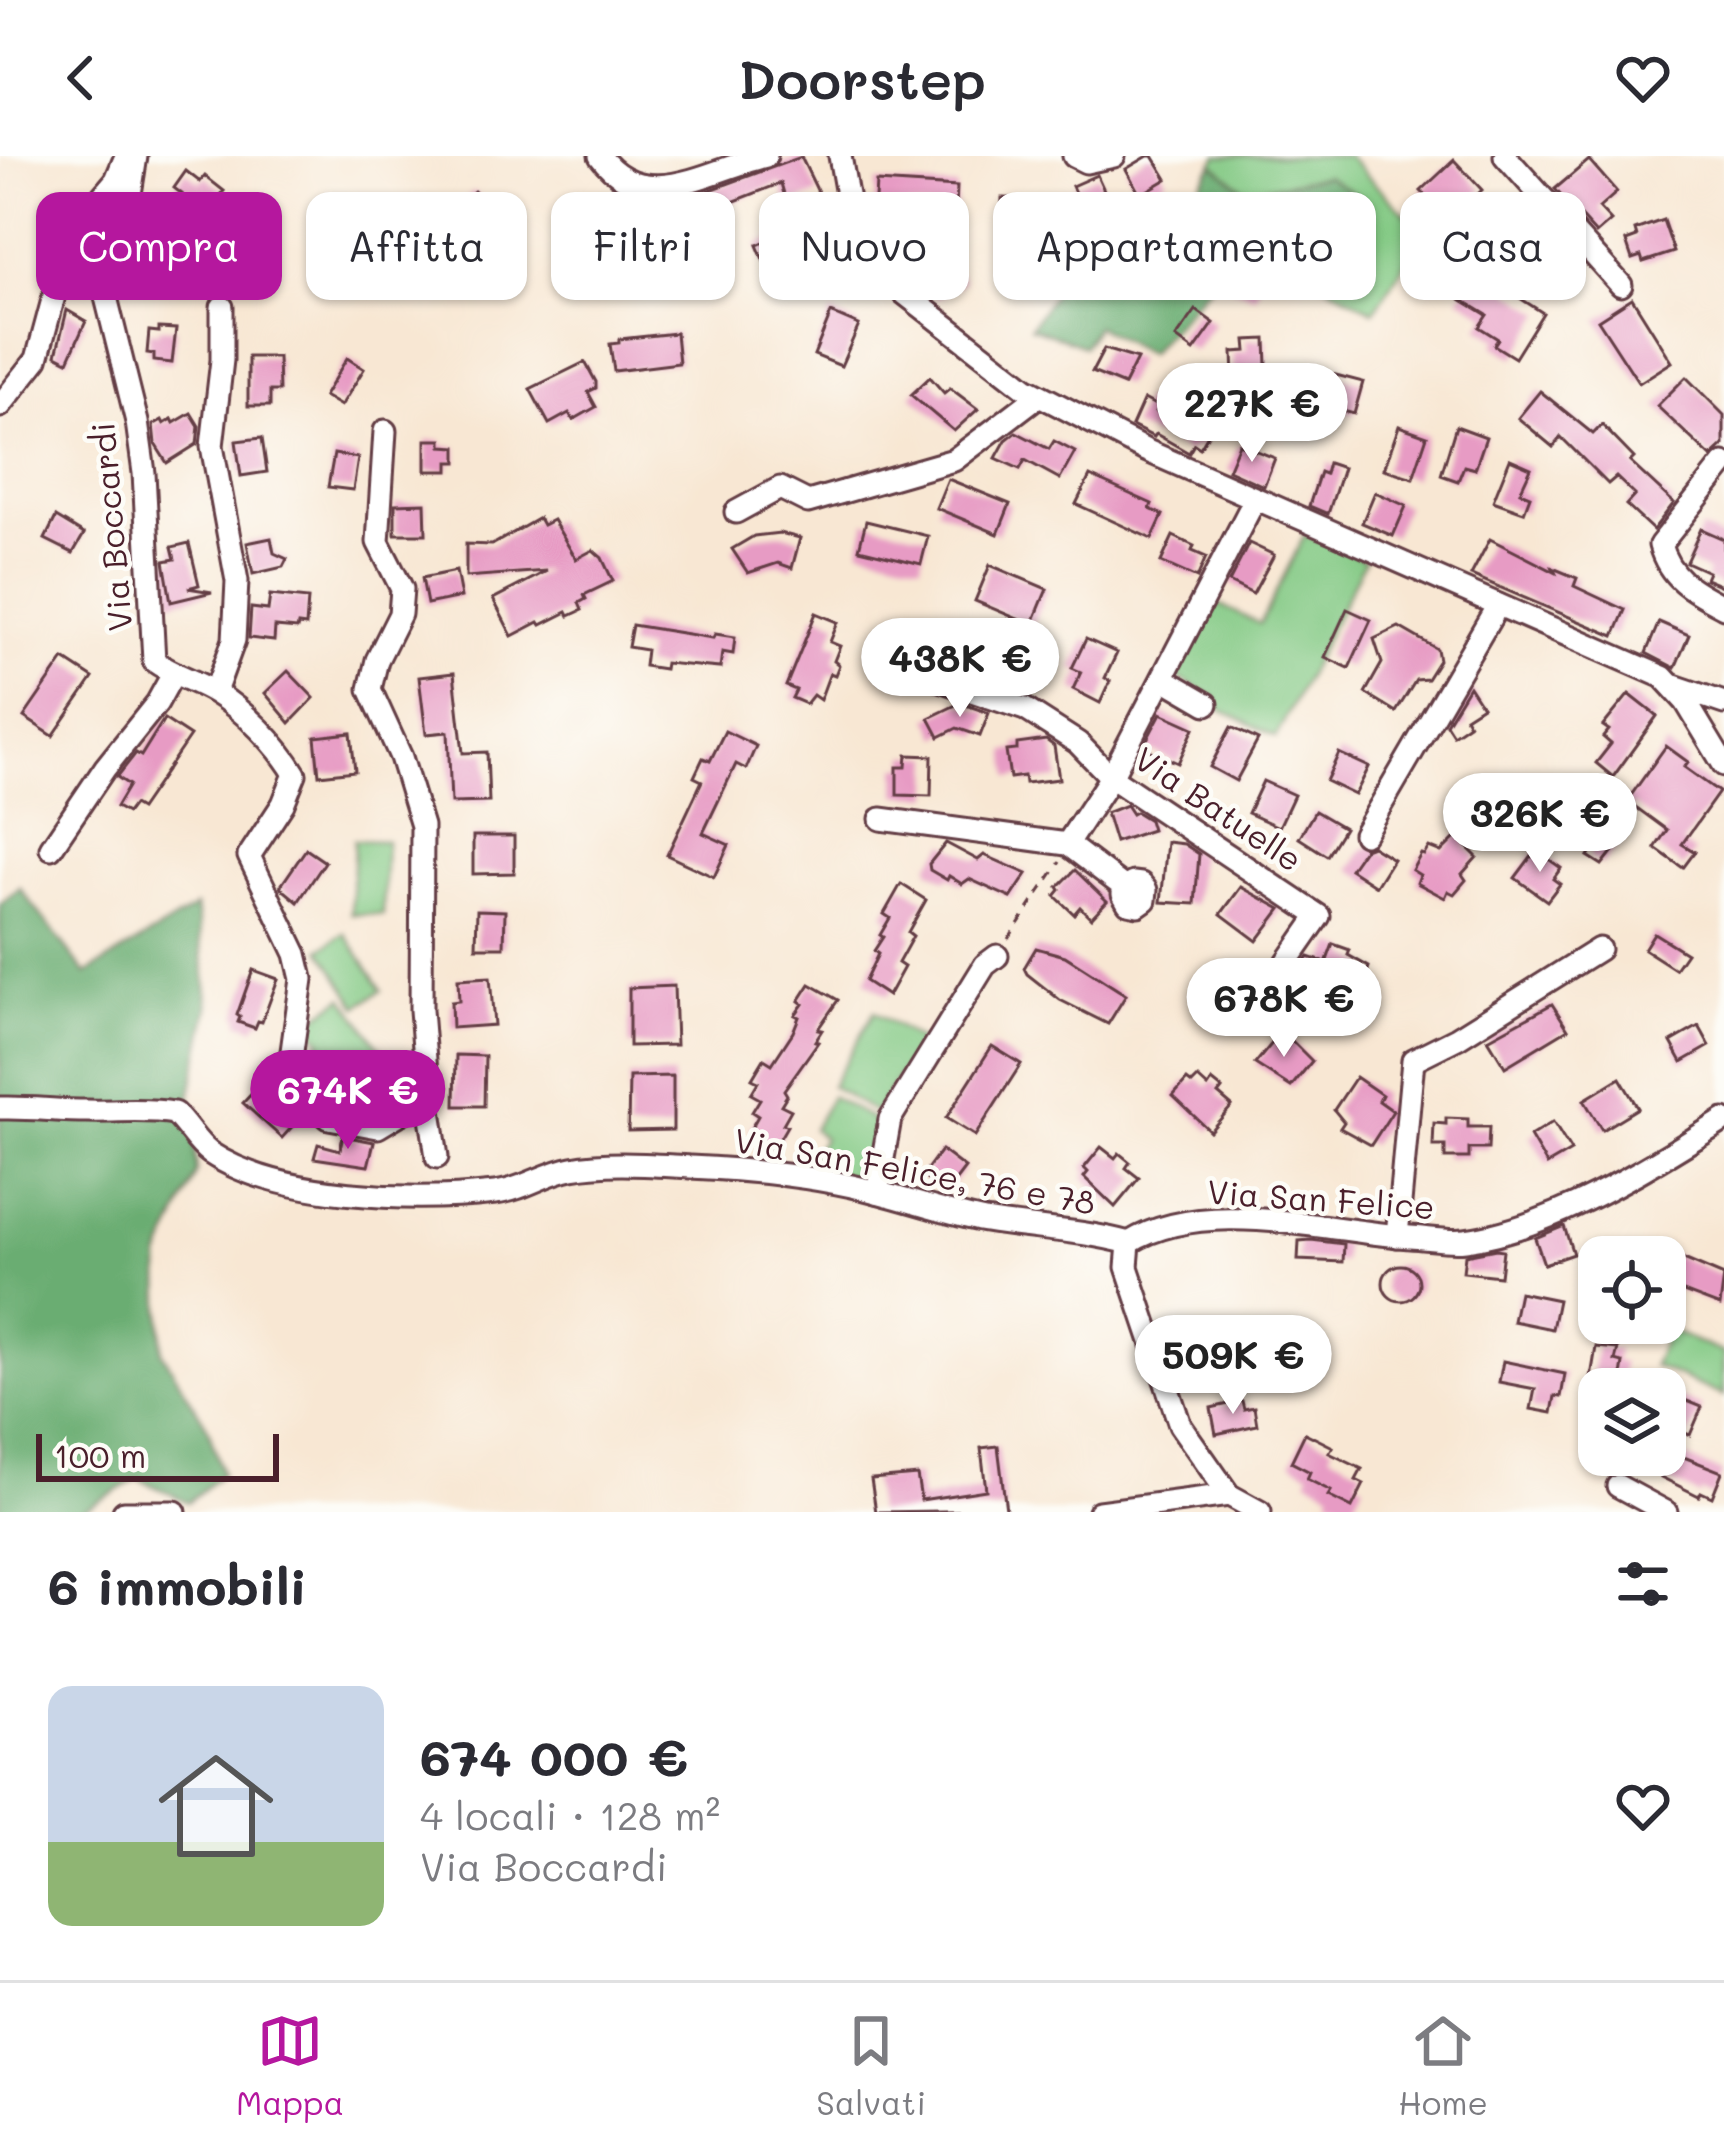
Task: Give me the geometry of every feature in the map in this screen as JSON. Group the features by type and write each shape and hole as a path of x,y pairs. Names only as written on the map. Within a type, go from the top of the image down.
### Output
{"street":[{"path":"0,406 37,359 71,233 116,180 127,156"},
{"name":"Via Boccardi","path":"136,156 130,194 103,285 140,439 154,661 173,674"},
{"path":"600,156 623,179 660,188 766,156"},
{"path":"840,156 849,206 872,262 991,363 1038,396 1255,499 1724,703"},
{"path":"1074,156 1086,162 1114,156"},
{"path":"1505,156 1621,285"},
{"path":"215,692 234,640 237,581 212,446 222,360 222,307"},
{"path":"736,512 780,488 808,502 953,460 1038,396"},
{"path":"385,431 378,542 402,589 400,614 377,660 370,689 401,758 422,826 421,1010 440,1176"},
{"path":"1721,468 1660,545 1666,564 1682,584 1724,607"},
{"path":"1067,844 1111,777 1255,499"},
{"path":"1364,834 1498,605"},
{"path":"51,848 173,674 215,692 281,750 296,775 249,856 296,954 302,979 288,1080 329,1118 378,1127 428,1097"},
{"name":"Via Batuelle","path":"928,676 1025,709 1078,743 1111,777 1319,916 1260,1001"},
{"path":"1164,679 1208,704"},
{"path":"1674,685 1724,765"},
{"path":"881,819 1067,844 1125,888"},
{"path":"1396,1236 1413,1060 1457,1038 1599,949"},
{"path":"877,1192 890,1119 986,965 997,956"},
{"name":"Via San Felice, 76 e 78","path":"0,1108 44,1106 84,1112 146,1108 174,1113 204,1149 220,1159 294,1185 394,1196 440,1176 497,1193 568,1169 602,1165 769,1173 877,1192 983,1221 1092,1233 1129,1243"},
{"name":"Via San Felice","path":"1129,1243 1170,1224 1233,1219 1461,1241 1518,1229 1653,1165 1724,1120"},
{"path":"1129,1243 1127,1267 1180,1425 1228,1495 1260,1512"},
{"path":"1618,1486 1666,1512"},
{"path":"1099,1512 1228,1495"},
{"path":"124,1512 176,1512"}],"path":[{"path":"997,956 1066,853 1067,844"}],"green space":[{"path":"1218,156 1347,156 1400,208 1400,271 1374,311 1354,300 1376,300 1376,192 1351,192 1326,176 1246,191 1213,164"},
{"path":"1213,164 1246,191 1326,176 1352,192 1196,192"},
{"path":"1049,300 1197,300 1148,354 1096,326 1084,346 1030,327"},
{"path":"1305,534 1365,560 1276,737 1212,705 1215,697 1174,676 1212,601 1260,624"},
{"path":"354,840 386,841 383,915 351,914"},
{"path":"20,888 86,974 196,907 209,1007 190,1098 197,1172 160,1258 162,1352 208,1428 222,1474 188,1502 138,1479 79,1512 0,1512 0,904"},
{"path":"345,933 382,990 358,1006 321,949"},
{"path":"344,997 392,1065 342,1095 311,1051 322,1042 308,1022"},
{"path":"874,1012 922,1042 875,1113 831,1086"},
{"path":"831,1096 875,1121 869,1181 802,1171 823,1138 813,1129"},
{"path":"1686,1337 1724,1353 1724,1396 1686,1380 1686,1368 1653,1366 1662,1344 1686,1344"}],"building":[{"path":"1153,156 1167,179 1138,192 1126,169"},
{"path":"801,157 818,192 783,192 781,183 735,201 735,192 705,192"},
{"path":"1454,160 1482,190 1480,192 1421,191"},
{"path":"1589,160 1617,192 1599,208 1611,221 1596,234 1586,223 1586,192 1555,189"},
{"path":"186,171 200,182 205,176 224,191 179,192 174,188"},
{"path":"1097,175 1105,192 1075,192 1072,186"},
{"path":"876,182 957,187 957,192 875,192"},
{"path":"1663,220 1674,252 1643,262 1641,256 1632,259 1626,241 1637,237 1635,230"},
{"path":"1632,298 1672,362 1639,383 1598,320"},
{"path":"1462,300 1523,300 1543,313 1515,358 1494,345 1498,339 1479,327 1487,315"},
{"path":"67,310 86,321 68,361 56,355"},
{"path":"1196,310 1214,323 1194,351 1176,338"},
{"path":"831,313 859,325 841,366 814,355"},
{"path":"159,328 176,329 172,363 154,361 154,354 147,353 149,331 159,332"},
{"path":"676,333 679,363 614,371 610,344"},
{"path":"1266,339 1267,366 1262,367 1262,378 1234,380 1233,352 1247,351 1246,340"},
{"path":"1104,349 1137,359 1124,385 1092,372"},
{"path":"248,357 278,357 279,391 270,391 270,406 248,406"},
{"path":"347,358 364,369 341,406 324,396"},
{"path":"585,362 596,382 596,388 588,392 596,407 573,420 569,413 549,424 530,389"},
{"path":"1332,374 1363,382 1354,414 1324,406"},
{"path":"930,377 944,393 950,388 978,409 954,431 911,395"},
{"path":"1686,377 1724,415 1724,445 1711,457 1657,406"},
{"path":"1540,391 1593,434 1602,425 1634,458 1630,462 1674,503 1653,530 1626,505 1635,495 1616,477 1608,484 1561,437 1553,447 1518,418"},
{"path":"1144,399 1182,427 1189,415 1212,428 1200,448 1194,444 1189,453 1132,426"},
{"path":"191,413 199,426 197,444 167,463 155,444 153,425 172,419 174,423"},
{"path":"1399,426 1427,436 1413,478 1384,469"},
{"path":"1456,426 1486,437 1475,469 1464,466 1458,481 1441,475"},
{"path":"1016,432 1049,449 1054,441 1075,452 1060,479 1025,460 1020,469 996,458"},
{"path":"262,438 267,472 241,476 236,441"},
{"path":"426,440 457,447 457,462 449,462 449,471 426,471"},
{"path":"1239,444 1275,458 1264,486 1228,470"},
{"path":"334,454 358,458 353,490 328,487"},
{"path":"1510,459 1531,468 1520,492 1530,496 1524,512 1493,501"},
{"path":"1328,463 1343,468 1328,514 1309,506 1320,472 1325,474"},
{"path":"1090,476 1152,504 1150,509 1163,515 1152,539 1076,504"},
{"path":"948,479 1010,504 998,534 936,508"},
{"path":"1375,492 1406,506 1393,536 1362,523"},
{"path":"425,503 426,534 395,534 395,504"},
{"path":"56,517 84,534 73,553 45,539"},
{"path":"539,518 543,525 553,520 576,559 593,550 613,581 584,595 586,599 579,603 582,610 539,622 512,636 493,599 547,571 466,577 466,544 492,545"},
{"path":"866,521 928,536 921,564 859,549"},
{"path":"1701,529 1724,539 1724,587 1705,579 1708,572 1686,562"},
{"path":"780,533 800,538 792,568 778,563 748,573 732,549 754,536"},
{"path":"1173,536 1206,557 1197,578 1161,562"},
{"path":"271,538 274,553 287,559 283,567 253,574 247,543"},
{"path":"1490,539 1577,578 1574,586 1625,610 1614,636 1471,575"},
{"path":"189,543 199,585 188,588 212,592 171,602 164,561 175,559 172,547"},
{"path":"1249,543 1274,555 1253,594 1229,582"},
{"path":"990,565 1047,589 1032,625 975,601"},
{"path":"456,571 461,597 427,604 422,578"},
{"path":"270,595 308,599 306,626 275,627 274,641 249,638 251,608 268,610"},
{"path":"1347,609 1371,620 1349,668 1325,657"},
{"path":"816,613 838,622 830,642 840,646 834,661 839,665 835,675 830,673 820,700 813,695 806,704 792,698 796,690 786,686"},
{"path":"1659,622 1689,635 1675,668 1646,653"},
{"path":"632,625 735,637 733,654 722,652 720,668 644,666 646,650 628,647"},
{"path":"1399,627 1437,649 1439,660 1427,679 1416,680 1396,712 1365,693 1382,663 1374,639"},
{"path":"1086,639 1117,653 1100,703 1073,689 1081,672 1072,668"},
{"path":"64,659 93,678 53,736 24,717"},
{"path":"288,671 314,698 290,723 265,693"},
{"path":"454,673 463,753 487,752 489,802 451,803 448,732 426,734 419,677"},
{"path":"1469,686 1482,706 1465,717 1469,724 1453,735 1446,724"},
{"path":"1629,694 1657,716 1613,777 1596,763 1611,744 1603,737 1609,730 1603,726"},
{"path":"960,703 989,713 980,736 957,728 939,737 929,718"},
{"path":"1161,713 1194,728 1178,763 1143,747"},
{"path":"164,719 190,736 140,809 133,805 127,813 116,807 129,785 117,777 136,753 141,756"},
{"path":"1231,727 1258,740 1236,781 1210,767"},
{"path":"725,731 756,746 746,769 736,764 703,833 729,845 714,877 667,855 702,781 694,777 703,758 710,761"},
{"path":"351,733 355,771 319,775 315,737"},
{"path":"1046,740 1054,746 1059,779 1025,783 1024,776 1010,778 1006,751 1017,750 1017,744"},
{"path":"1666,746 1688,762 1684,767 1719,792 1682,844 1695,852 1683,868 1655,848 1667,830 1633,805 1611,836 1620,842 1602,865 1588,856 1601,837 1591,828 1599,807 1604,810 1613,792 1627,801"},
{"path":"1339,753 1369,767 1355,795 1326,781"},
{"path":"907,755 932,756 931,796 897,795 897,767 906,767"},
{"path":"1263,781 1294,795 1279,827 1248,813"},
{"path":"1126,805 1132,814 1149,820 1152,830 1115,842 1106,813"},
{"path":"1315,811 1344,828 1327,856 1299,838"},
{"path":"1460,833 1477,857 1462,874 1466,880 1445,898 1417,883 1420,875 1412,870 1429,847 1441,852"},
{"path":"473,836 514,836 514,873 473,874"},
{"path":"1167,842 1184,844 1199,854 1195,904 1161,902"},
{"path":"946,843 978,860 984,855 1027,874 1011,898 969,879 962,884 949,876 947,880 930,870 929,864"},
{"path":"1372,846 1393,859 1376,886 1350,869 1364,849"},
{"path":"306,849 325,862 298,902 280,887"},
{"path":"1536,850 1561,868 1553,879 1560,884 1547,901 1515,878"},
{"path":"1075,870 1107,901 1091,918 1080,907 1074,914 1055,896"},
{"path":"901,884 926,900 908,932 913,936 898,963 904,967 888,996 865,981 890,918 884,914"},
{"path":"1241,887 1281,909 1257,941 1221,914"},
{"path":"477,910 505,911 504,947 476,947"},
{"path":"1654,933 1686,953 1675,969 1644,949"},
{"path":"1333,944 1350,950 1348,955 1369,967 1360,994 1326,983 1321,998 1296,990 1299,971 1309,957 1326,963"},
{"path":"1036,948 1065,956 1126,995 1108,1024 1060,1000 1027,974 1024,968"},
{"path":"253,970 278,979 262,1022 255,1028 238,1022 237,1015"},
{"path":"490,977 494,1025 452,1028 451,1002 459,1001 458,979"},
{"path":"810,984 838,1000 818,1029 822,1030 818,1042 784,1090 787,1095 781,1105 791,1110 773,1150 750,1130 758,1116 752,1112 760,1099 751,1094 758,1082 752,1079 764,1059 772,1064 793,1032 799,1017 795,1015 803,1004 799,1001"},
{"path":"674,986 676,1045 629,1046 629,988"},
{"path":"1552,1004 1568,1029 1505,1067 1488,1039"},
{"path":"1699,1026 1710,1046 1682,1062 1671,1042"},
{"path":"1282,1031 1312,1061 1291,1087 1255,1064"},
{"path":"992,1046 1021,1064 975,1136 946,1118"},
{"path":"456,1055 485,1056 484,1106 455,1106"},
{"path":"673,1076 673,1130 628,1131 629,1077"},
{"path":"1356,1077 1382,1095 1379,1101 1393,1111 1371,1145 1340,1128 1344,1122 1334,1110"},
{"path":"1198,1078 1208,1087 1212,1081 1222,1089 1218,1094 1232,1106 1210,1131 1173,1096 1187,1080 1192,1084"},
{"path":"1620,1078 1638,1108 1602,1130 1584,1100"},
{"path":"256,1089 282,1112 287,1107 300,1118 282,1138 243,1103"},
{"path":"1446,1118 1468,1119 1468,1127 1489,1127 1488,1149 1469,1149 1469,1158 1445,1158 1445,1146 1433,1146 1434,1123 1446,1124"},
{"path":"1553,1122 1571,1151 1547,1165 1530,1136"},
{"path":"343,1136 374,1142 368,1166 314,1158 318,1144 340,1150"},
{"path":"1101,1147 1115,1158 1119,1153 1130,1162 1126,1168 1139,1178 1115,1207 1084,1177 1088,1172 1084,1168"},
{"path":"941,1150 965,1168 946,1193 922,1176"},
{"path":"1564,1226 1573,1254 1544,1264 1535,1238"},
{"path":"1299,1241 1344,1244 1343,1262 1298,1260"},
{"path":"1503,1250 1500,1276 1463,1272 1465,1255"},
{"path":"1686,1260 1724,1276 1720,1306 1686,1293"},
{"path":"1401,1265 1414,1270 1419,1283 1414,1296 1401,1301 1388,1296 1383,1283 1388,1270"},
{"path":"1519,1292 1558,1300 1552,1329 1513,1321"},
{"path":"1217,1331 1239,1360 1206,1386 1183,1358"},
{"path":"1596,1347 1618,1349 1615,1361 1623,1363 1622,1368 1592,1368"},
{"path":"1503,1361 1565,1374 1552,1413 1531,1409 1535,1389 1499,1382"},
{"path":"1242,1401 1244,1409 1254,1407 1257,1425 1216,1434 1211,1408"},
{"path":"1686,1401 1702,1407 1690,1435 1686,1433"},
{"path":"1305,1433 1333,1447 1329,1453 1362,1469 1356,1480 1364,1484 1352,1508 1328,1496 1331,1491 1307,1479 1310,1472 1291,1462"},
{"path":"998,1446 1006,1510 876,1512 871,1479 917,1475 921,1500 986,1490 981,1448"},
{"path":"1686,1458 1722,1472 1712,1497 1701,1492 1699,1496 1661,1477 1686,1476"}]}
